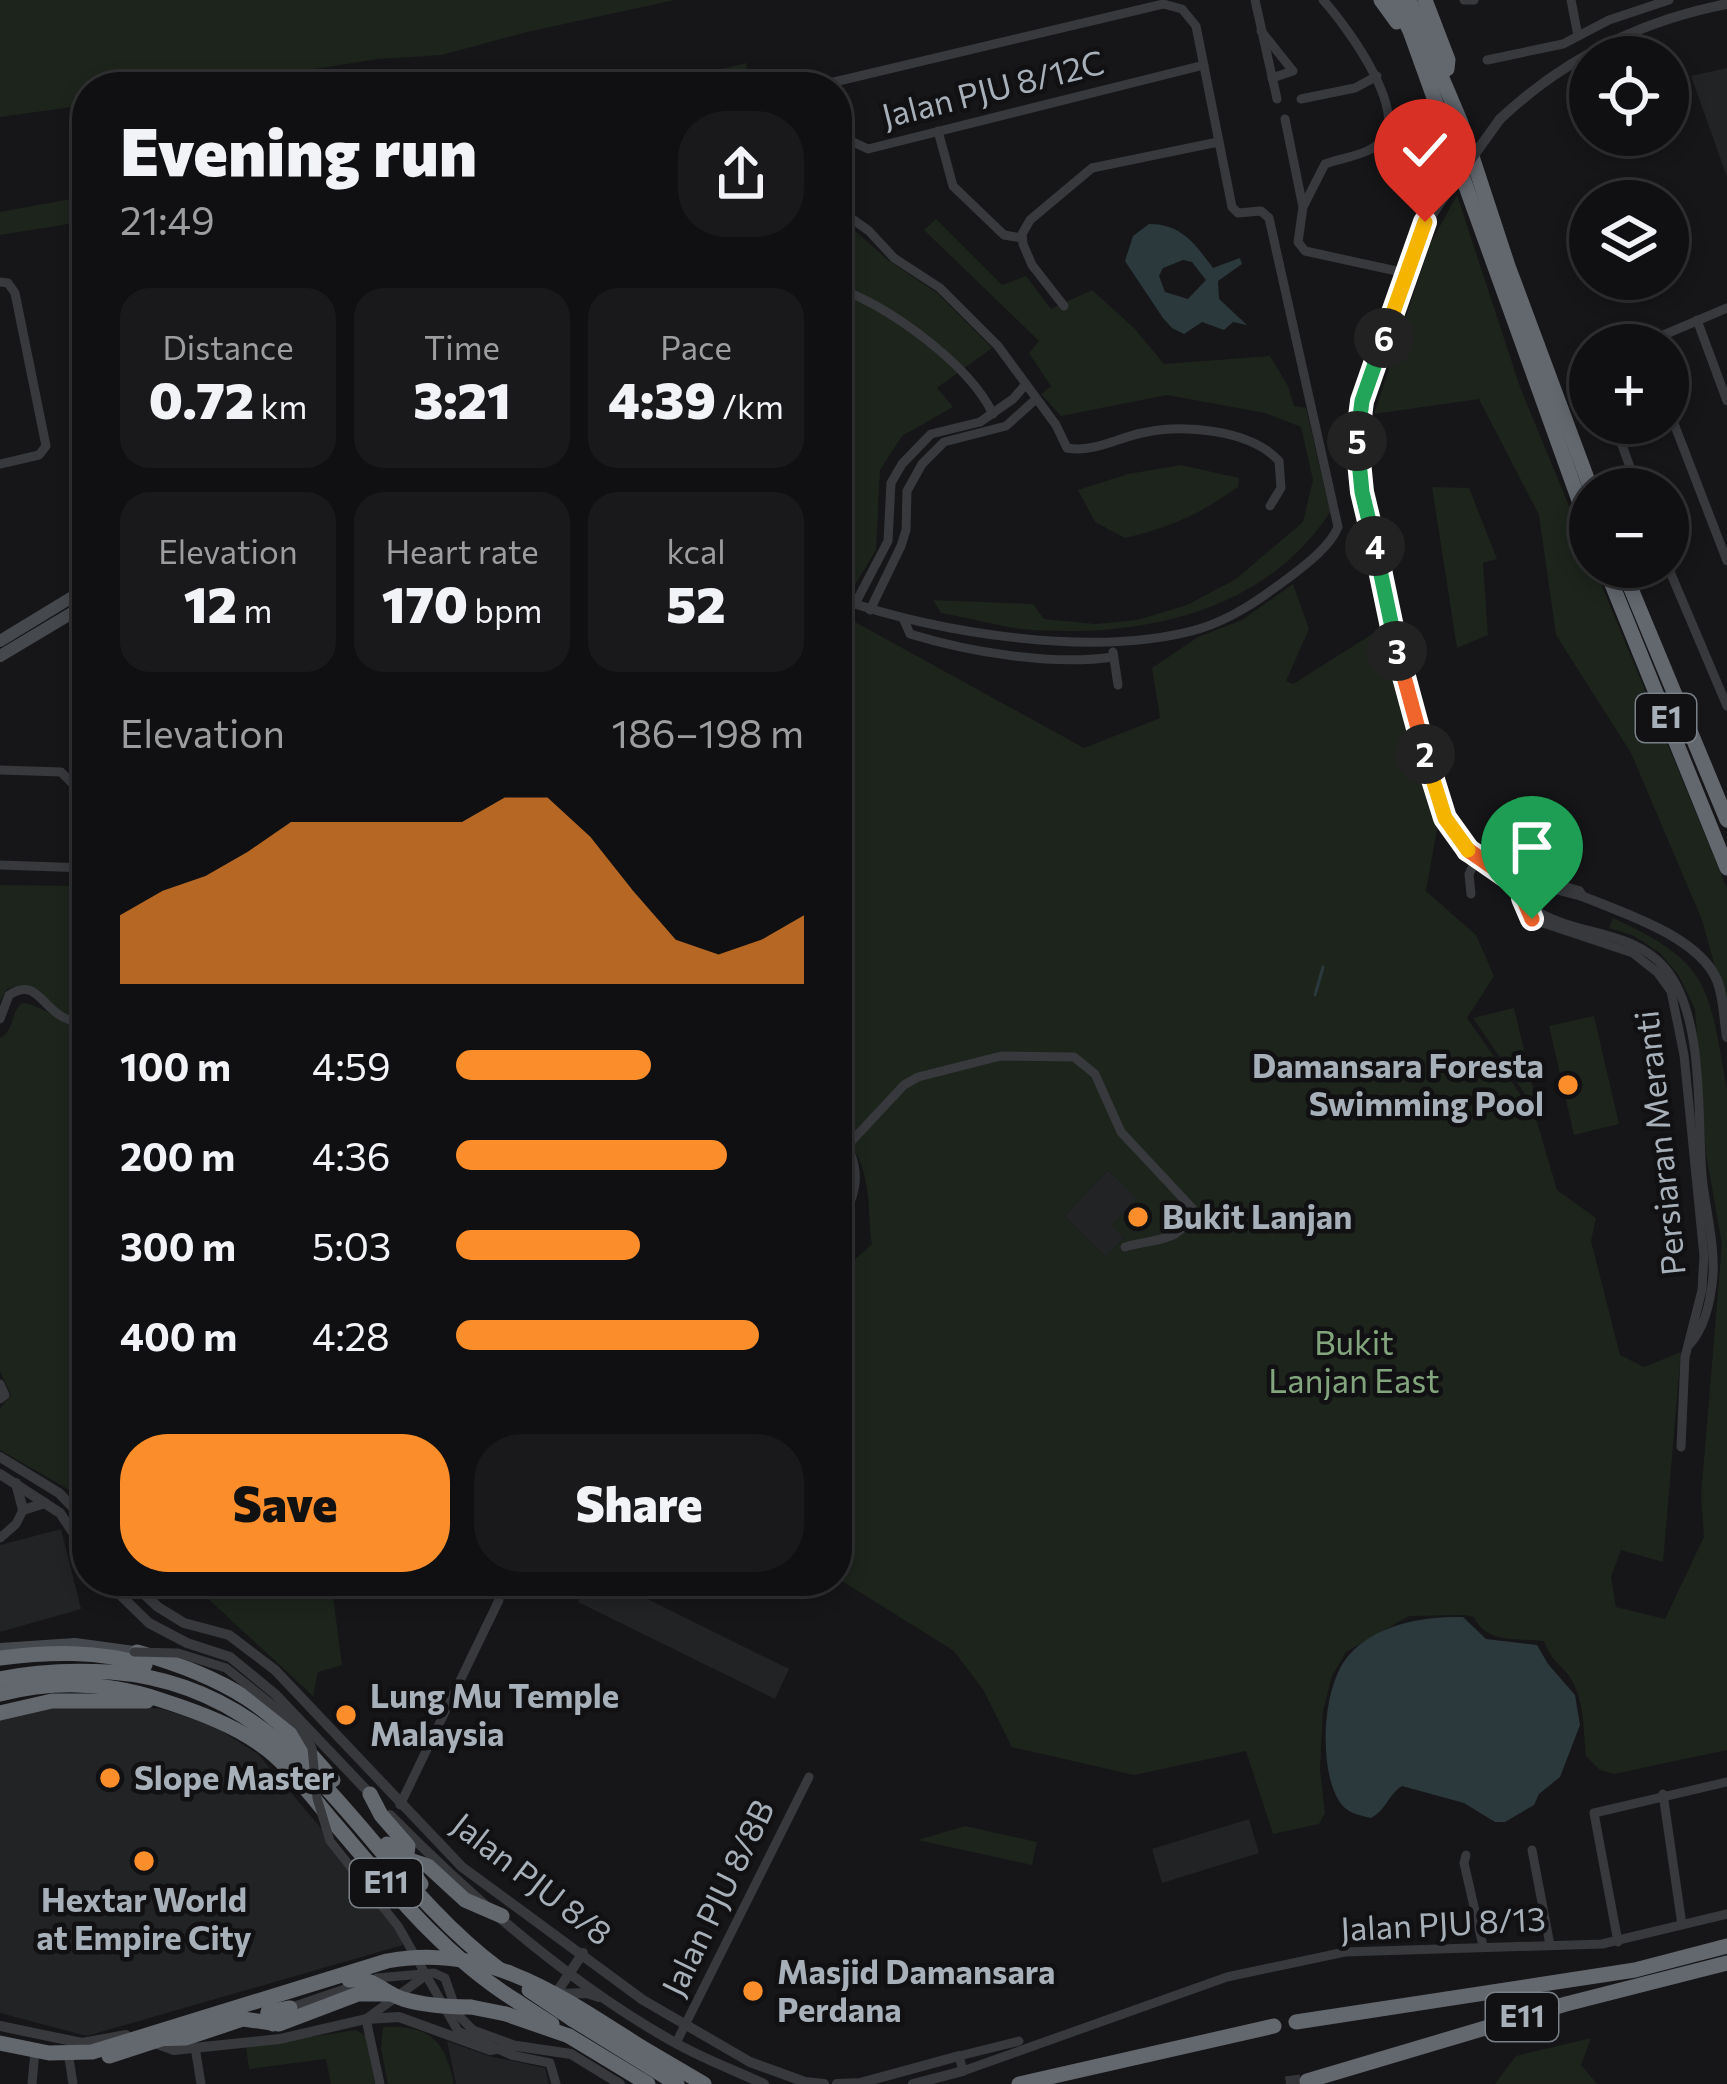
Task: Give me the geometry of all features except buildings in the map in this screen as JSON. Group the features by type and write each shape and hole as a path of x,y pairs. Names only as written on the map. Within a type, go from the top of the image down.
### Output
{"highway":[{"path":"1382,0 1421,61"},
{"path":"1395,0 1569,473"},
{"path":"1409,0 1446,84 1583,468"},
{"path":"1425,0 1448,60 1446,84"},
{"name":"E1","path":"1614,588 1727,868"},
{"name":"E1","path":"1631,588 1727,820"},
{"path":"134,1652 217,1678 262,1708 305,1748 397,1855 405,1856 407,1846 370,1794"},
{"path":"0,1653 125,1658 187,1686"},
{"path":"0,1667 102,1666 131,1674"},
{"name":"E11","path":"0,1679 52,1672 131,1674 187,1686 238,1709 314,1773 459,1939 502,1970 518,2002"},
{"name":"E11","path":"0,1695 20,1688 104,1685 214,1718 267,1750 416,1918 496,1988 676,2084"},
{"path":"0,1713 52,1702 162,1700"},
{"path":"353,1804 397,1870"},
{"path":"502,1916 465,1900 422,1862 409,1865 502,1970"},
{"name":"E11","path":"1296,2022 1635,1970 1727,1946"},
{"path":"0,2044 49,2053 92,2052 387,1961 471,1959 524,1976 704,2084"},
{"name":"E11","path":"1307,2080 1566,2004 1727,1963"},
{"path":"0,2044 66,2063 92,2061 355,1978 378,1984 390,1998"},
{"path":"145,2039 186,2038 243,2019 292,2022 358,1994 464,2010 518,2002 571,2028"},
{"path":"272,2024 268,2012 290,2008"},
{"path":"1019,2084 1274,2026"},
{"name":"E11","path":"571,2028 648,2084"}],"main road":[{"path":"0,656 18,637 72,599"},
{"path":"0,641 72,611"},
{"path":"0,1653 75,1644 134,1652"}],"street":[{"path":"1255,0 1277,99"},
{"path":"1323,0 1377,76 1387,115 1386,134 1358,154 1325,164 1303,207 1298,238 1302,249 1406,273"},
{"path":"1571,0 1578,36 1639,4 1669,0"},
{"path":"852,81 1163,4 1182,9 1192,18 1234,211 1265,212 1269,218 1336,517 1336,533 1297,571 1247,607 1180,633 1053,641 904,620 852,603"},
{"path":"1582,896 1579,891 1497,868 1477,858 1454,836 1431,774 1396,648 1362,492 1357,446 1362,401 1417,238 1500,119 1539,83 1588,52 1707,4 1727,4"},
{"path":"1262,31 1293,71 1272,78"},
{"path":"1487,60 1569,41"},
{"name":"Jalan PJU 8/12C","path":"852,140 859,148 1204,65"},
{"path":"1301,99 1355,88 1377,76"},
{"path":"1285,119 1303,207"},
{"path":"938,131 953,186 1004,235 1022,238"},
{"path":"1064,306 1032,265 1022,238 1030,220 1085,171 1218,142"},
{"path":"852,219 894,258 940,288 998,346 1056,424 1063,443 1074,450 1177,428 1211,432 1268,450 1279,460 1282,479 1270,506"},
{"path":"0,282 14,292 46,446 39,455 0,464"},
{"path":"852,294 923,339 980,392 993,414"},
{"path":"1688,324 1727,308"},
{"path":"1697,320 1727,400"},
{"path":"855,604 888,541 895,474 916,446 931,434 980,422 1026,384"},
{"path":"870,610 906,530 907,491 913,477 938,446 1006,426 1036,399"},
{"path":"980,422 983,434"},
{"path":"1682,444 1727,561"},
{"path":"1678,588 1727,706"},
{"path":"904,620 910,634 952,644 1055,659 1113,657"},
{"path":"1113,640 1118,685"},
{"path":"0,770 55,770 72,785"},
{"path":"1471,894 1468,874 1477,858"},
{"path":"0,865 72,867"},
{"path":"1497,868 1504,875 1582,896 1659,928 1692,950 1716,978 1727,1037"},
{"path":"1516,871 1532,883 1554,883"},
{"name":"Persiaran Meranti","path":"1532,883 1524,904 1538,923 1633,953 1671,991 1695,1128 1704,1273 1685,1357 1681,1448"},
{"path":"0,1019 9,995 26,988 35,990 59,1016 72,1020"},
{"path":"852,1134 918,1077 1000,1056 1074,1058 1095,1074 1121,1132 1193,1210 1186,1227 1173,1238 1126,1247"},
{"path":"852,1158 856,1181 852,1191"},
{"path":"0,1384 4,1395 0,1399"},
{"path":"0,1538 16,1524 31,1492 3,1459"},
{"path":"3,1459 59,1493 72,1506"},
{"path":"0,1474 60,1513 72,1531"},
{"path":"16,1483 23,1510"},
{"path":"31,1492 59,1493"},
{"path":"23,1510 45,1502"},
{"name":"Jalan PJU 8/8","path":"121,1596 149,1623 230,1658 275,1694 446,1871 571,1971 676,2043 764,2084"},
{"name":"Jalan PJU 8/8","path":"146,1596 184,1622 229,1635 275,1670 462,1867 643,2000 762,2067 824,2084"},
{"path":"400,1805 499,1600"},
{"path":"134,1652 178,1653 226,1668 299,1726 312,1748 316,1798 330,1841 398,1925 459,2035 490,2050 517,2046 532,2028"},
{"name":"Jalan PJU 8/8B","path":"676,2043 809,1777"},
{"path":"1618,1942 1596,1811 1726,1782 1727,1796"},
{"path":"1663,1795 1682,1925"},
{"path":"1532,1850 1550,1945"},
{"path":"1466,1855 1483,1946"},
{"name":"Jalan PJU 8/13","path":"1019,2046 1227,1977 1345,1952 1618,1942 1727,1914"},
{"path":"547,1952 556,1978 553,1997"},
{"path":"553,1997 583,1953"},
{"path":"430,1954 431,1974"},
{"path":"403,1973 414,1972 418,1961"},
{"path":"366,2019 390,1998 431,1974"},
{"path":"0,2044 82,2043 248,2008 290,2008 377,1978 431,1974 445,1978 453,2000"},
{"path":"553,1997 587,1993 612,2002"},
{"path":"390,1998 392,2012 400,2017 511,2056 550,2063 556,2084"},
{"path":"464,2010 473,2030"},
{"path":"0,2026 55,2043 68,2052 145,2039 174,2050 280,2039 366,2019 400,2017"},
{"path":"366,2019 380,2084"},
{"path":"459,2035 473,2030 517,2046 571,2054 620,2084"},
{"path":"32,2084 35,2045"},
{"path":"837,2084 860,2083 994,2047 1019,2046"},
{"path":"913,2084 964,2071 1019,2046"},
{"path":"985,2063 1019,2046"},
{"path":"195,2047 201,2084"},
{"path":"68,2052 73,2084"},
{"path":"959,2056 964,2071"}],"shaded area":[{"path":"1727,68 1727,177 1691,76"},
{"path":"1149,224 1160,225 1187,237 1213,268 1240,258 1242,264 1218,281 1219,299 1247,325 1233,322 1224,330 1202,322 1184,334 1172,328 1125,261 1133,236","holes":["1183,260 1192,262 1206,280 1188,299 1165,292 1159,276 1163,268"]},
{"path":"1108,1170 1138,1198 1112,1225 1124,1238 1106,1257 1064,1216"},
{"path":"61,1529 72,1573 72,1596 78,1596 81,1609 0,1632 0,1545"},
{"path":"581,1596 641,1596 789,1669 775,1699 578,1602"},
{"path":"1463,1617 1486,1639 1537,1645 1575,1695 1580,1725 1560,1777 1539,1794 1534,1805 1505,1822 1495,1822 1464,1803 1402,1786 1371,1818 1349,1811 1332,1786 1326,1748 1328,1705 1340,1668 1360,1644 1387,1629 1417,1620"},
{"path":"108,1704 162,1709 214,1726 258,1754 399,1920 403,1945 87,2036 0,2013 0,1717 26,1709"},
{"path":"1249,1819 1259,1853 1162,1883 1152,1849"},
{"path":"447,2041 545,2068 549,2084 456,2084"}],"green space":[{"path":"0,0 675,0 442,55 296,72 72,72 72,107 0,117"},
{"path":"746,63 747,72 710,72"},
{"path":"1457,195 1520,387 1569,506 1569,588 1603,588 1727,888 1727,1011 1702,920 1631,753 1556,635 1539,515 1479,399 1374,414 1430,244"},
{"path":"72,199 72,223 0,235 0,212"},
{"path":"936,219 1002,285 1026,276 1051,309 1092,290 1134,328 1164,364 1270,356 1294,406 1306,408 1330,512 1303,546 1237,595 1159,622 1075,631 1033,630 941,613 933,600 1033,604 1044,619 1095,624 1137,620 1187,605 1236,579 1303,522 1313,480 1301,427 1265,413 1167,395 1061,416 1041,394 1051,386 1029,353 1039,341 924,230"},
{"path":"852,228 937,293 992,348 937,388 953,407 902,436 880,470 876,550 855,585"},
{"path":"1181,465 1239,478 1238,487 1184,519 1125,538 1095,522 1078,490 1128,474"},
{"path":"1432,487 1469,488 1497,559 1483,563 1488,635 1457,648"},
{"name":"Bukit Lanjan East","path":"1293,584 1309,629 1286,681 1293,684 1377,631 1439,818 1426,891 1476,935 1494,976 1467,1018 1535,1115 1557,1190 1596,1218 1591,1241 1620,1355 1644,1367 1681,1352 1663,1562 1621,1550 1611,1577 1616,1607 1665,1619 1704,1537 1701,1496 1722,1244 1706,1154 1695,1009 1679,976 1659,952 1632,935 1609,928 1613,918 1671,950 1701,983 1727,1089 1727,1750 1614,1774 1600,1770 1586,1756 1582,1711 1572,1680 1544,1641 1495,1636 1465,1615 1409,1616 1346,1652 1332,1676 1323,1711 1320,1770 1325,1813 1319,1824 1273,1834 1246,1751 1134,1775 1012,1747 984,1691 954,1651 852,1587 852,1262 872,1244 863,1169 852,1148 852,620 1084,748 1160,718 1152,668 1198,637 1242,620","holes":["1108,1170 1137,1198 1111,1226 1124,1238 1106,1257 1064,1216"]},
{"path":"0,885 72,886 72,1017 29,987 7,989 0,1001"},
{"path":"22,1003 72,1024 72,1491 0,1450 0,1408 11,1395 0,1371 0,1038"},
{"path":"1514,1008 1540,1116 1473,1018"},
{"path":"1594,1016 1619,1124 1574,1135 1549,1026"},
{"path":"205,1596 333,1596 342,1665 318,1672 313,1696"},
{"path":"965,1826 1037,1842 1032,1865 918,1840"},
{"path":"383,2027 413,2029 433,2039 446,2057 454,2084 388,2084 381,2049"},
{"path":"356,2030 366,2036 375,2084 331,2084 326,2059 249,2069 246,2047"},
{"path":"1591,2038 1581,2065 1597,2084 1495,2084 1516,2056"}],"waterway":[{"path":"1315,995 1323,967"}],"tunnel":[{"path":"1286,2084 1307,2081"}],"place":[{"name":"Damansara Foresta Swimming Pool","path":"1568,1085"},
{"name":"Bukit Lanjan","path":"1138,1217"},
{"name":"Lung Mu Temple Malaysia","path":"346,1715"},
{"name":"Slope Master","path":"110,1778"},
{"name":"Hextar World at Empire City","path":"144,1861"},
{"name":"Masjid Damansara Perdana","path":"753,1991"}],"route":[{"path":"1425,222 1362,401 1357,446 1362,492 1396,648 1445,818 1454,836 1477,858 1526,882 1522,892 1532,919"}]}
